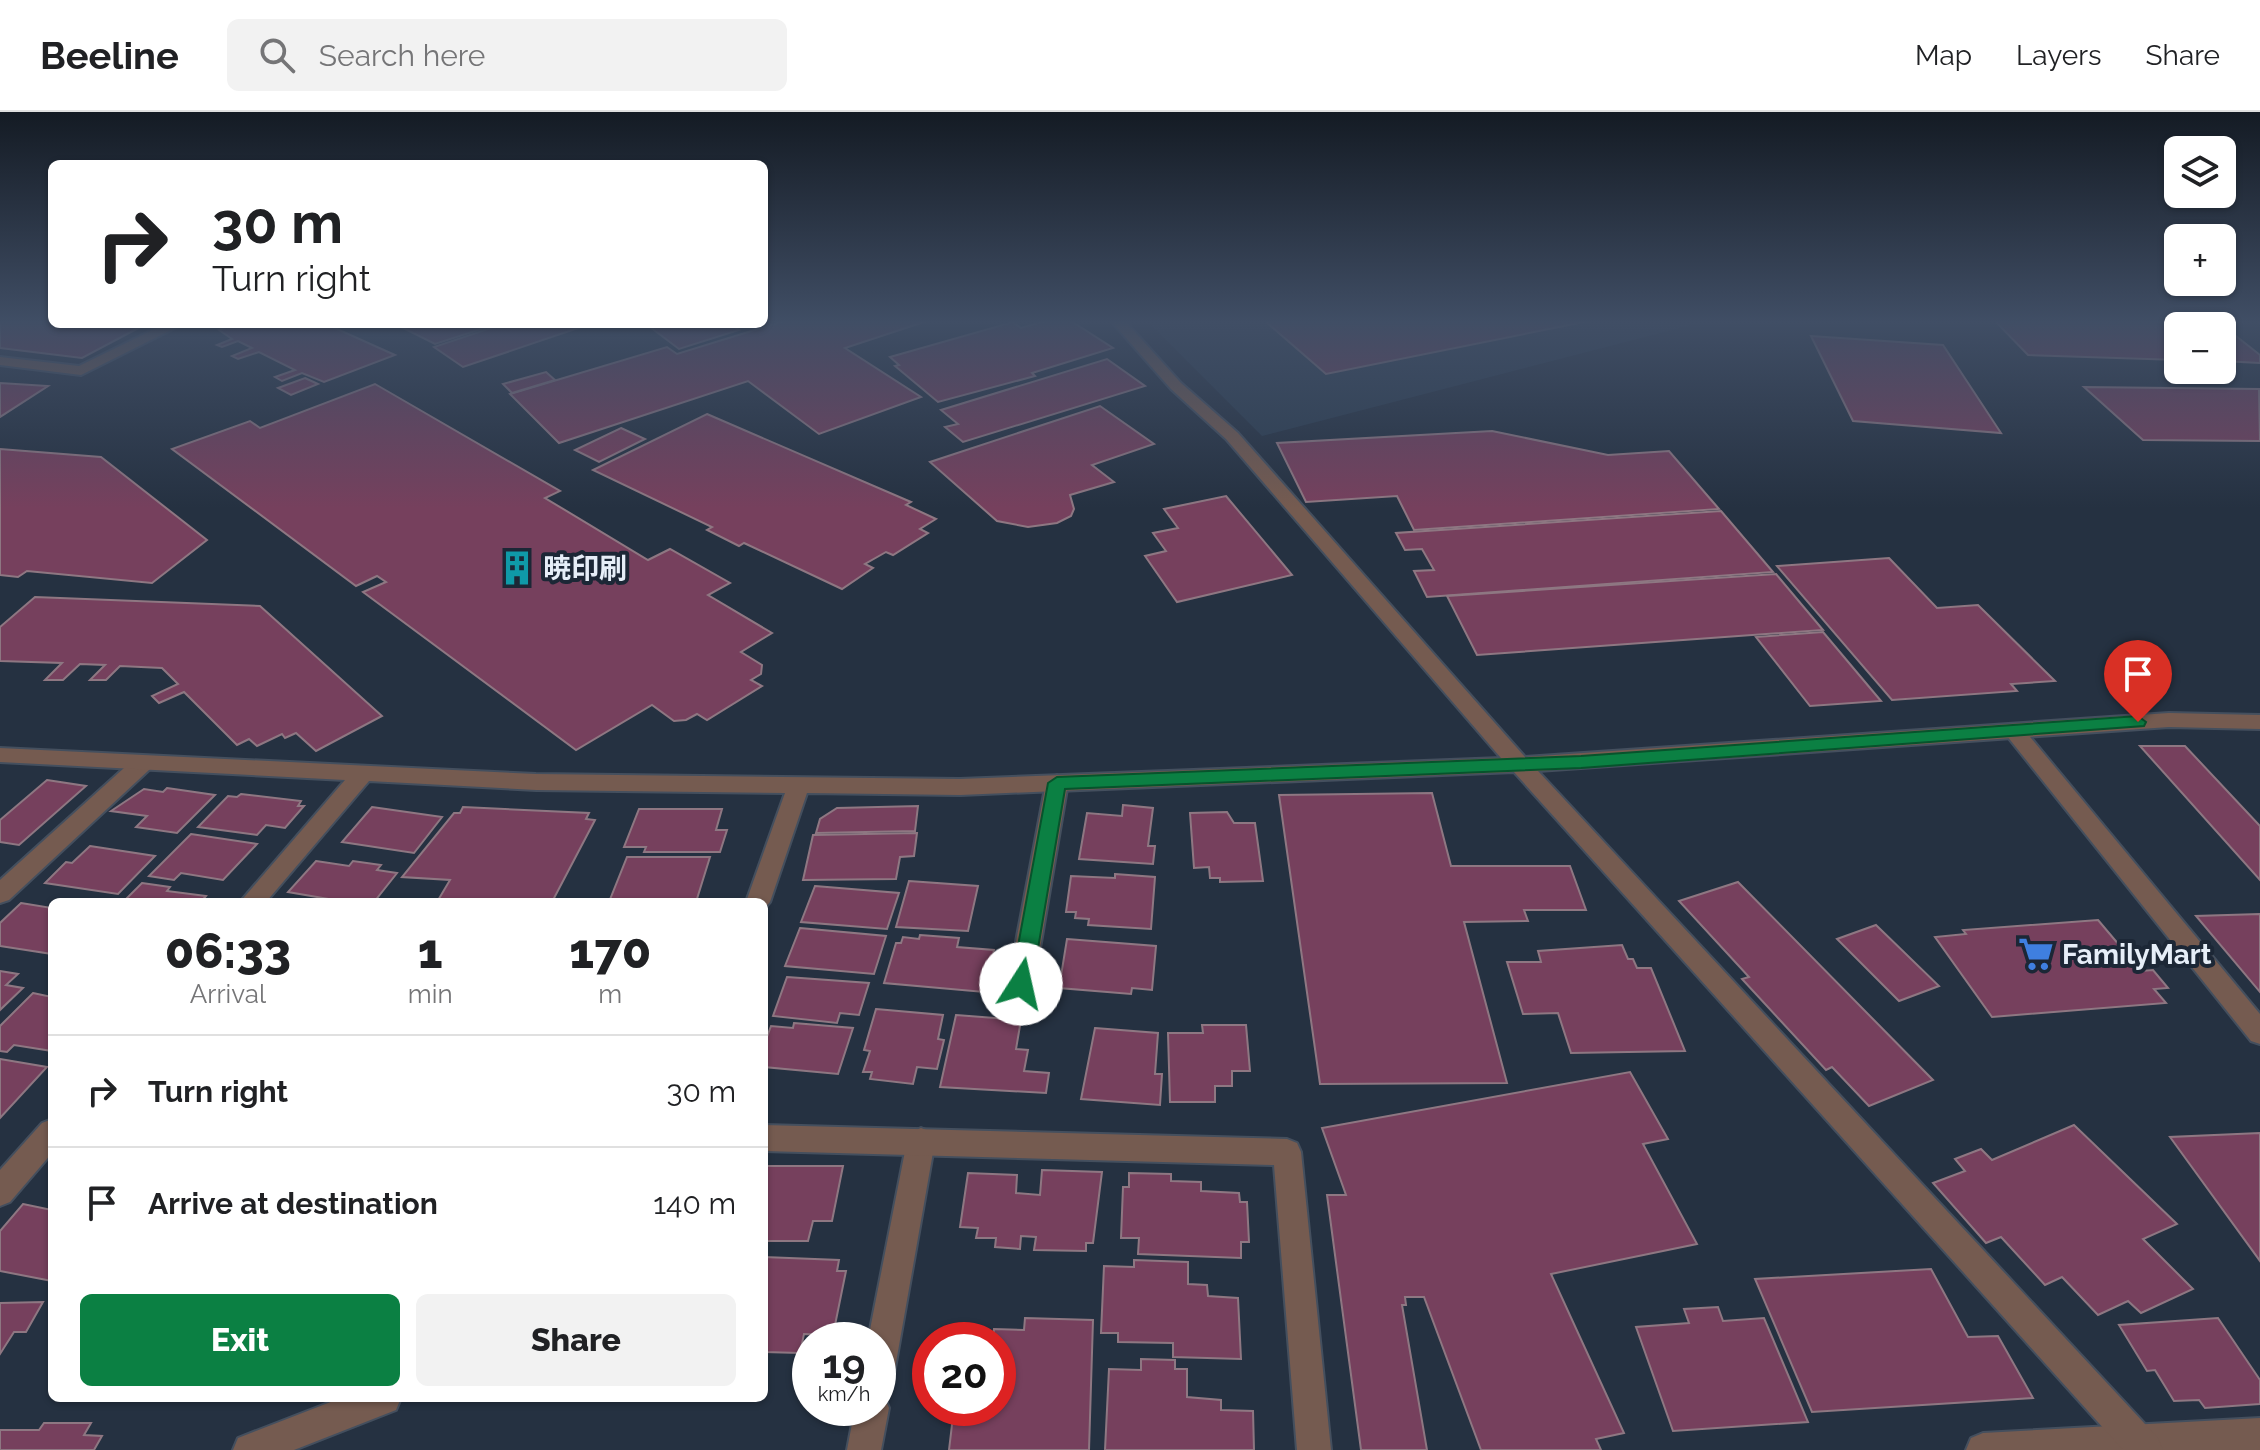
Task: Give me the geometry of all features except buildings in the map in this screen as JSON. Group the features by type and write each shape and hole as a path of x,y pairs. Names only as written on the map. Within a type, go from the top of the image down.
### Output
{"street":[{"path":"1174,383 1232,436 1517,762 2140,1444"},
{"path":"0,755 362,775 798,788 1057,783 1517,762 1581,762 2169,720 2260,722"},
{"path":"2014,731 2260,1033"},
{"path":"0,894 142,764"},
{"path":"255,898 362,775"},
{"path":"1021,984 1057,783"},
{"path":"759,898 798,788"},
{"path":"0,1192 48,1137"},
{"path":"768,1138 1287,1152 1314,1450"},
{"path":"888,1322 921,1141"},
{"path":"250,1450 374,1402"},
{"path":"864,1450 869,1426"},
{"path":"1983,1450 2140,1444 2260,1435"}],"shaded area":[{"path":"1209,383 1465,383 1262,436"}],"place":[{"name":"暁印刷","path":"517,568"},
{"name":"FamilyMart","path":"2036,954"}],"route":[{"path":"1021,984 1057,783 1517,762 1581,762 2138,722"}]}
